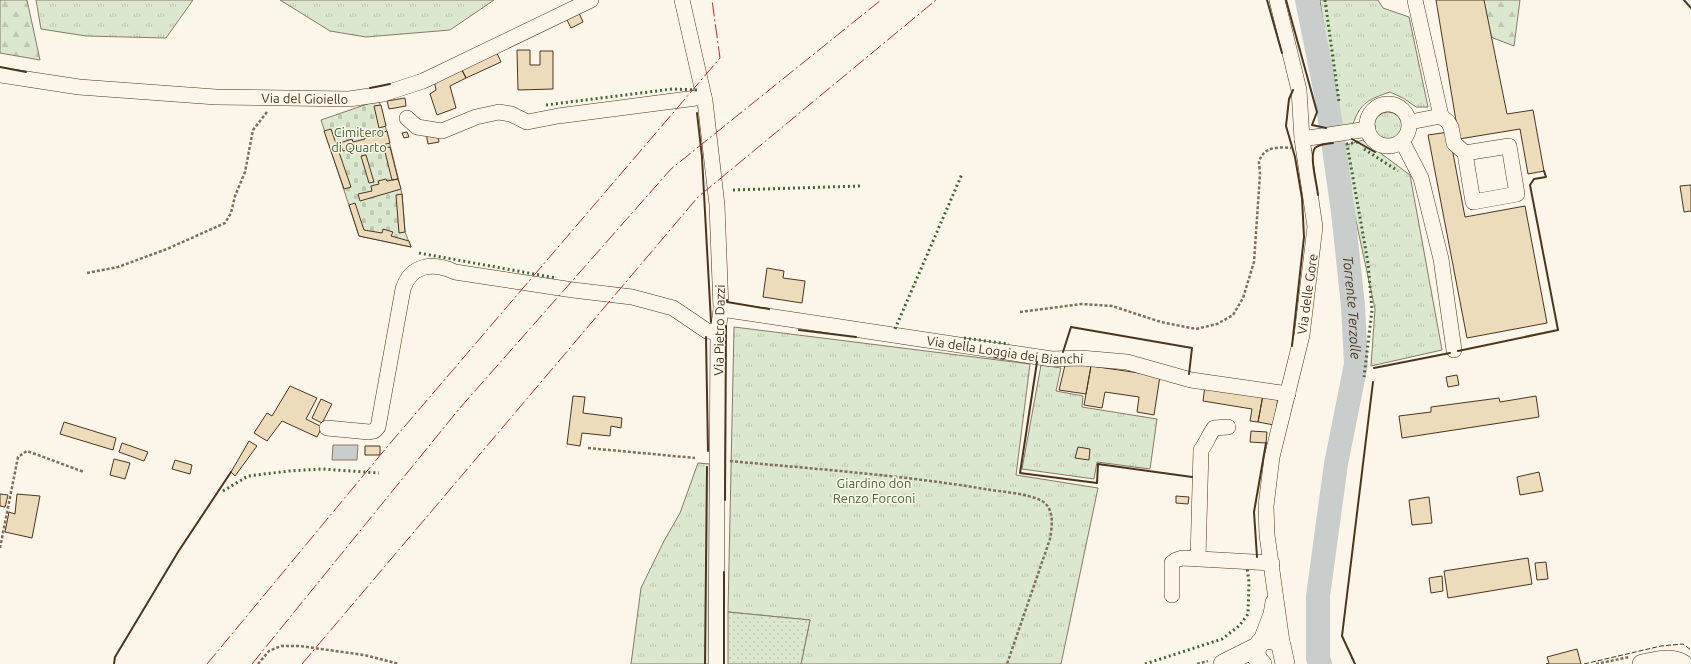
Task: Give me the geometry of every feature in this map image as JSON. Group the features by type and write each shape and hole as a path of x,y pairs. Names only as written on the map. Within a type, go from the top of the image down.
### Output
{"main road":[{"name":"Via delle Gore","path":"1257,656 1265,640 1274,640 1278,642 1282,658"},
{"path":"1219,662 1257,656"},
{"path":"1642,664 1668,660 1678,661 1683,664"}],"street":[{"name":"Via del Gioiello","path":"0,75 79,87 216,97 349,98 383,94 423,81 591,0"},
{"name":"Via Pietro Dazzi","path":"682,0 704,97 717,206 721,309 718,332 716,664"},
{"name":"Via delle Gore","path":"1276,0 1300,90 1307,142 1315,227 1302,335 1272,457 1266,506 1267,535 1275,587 1282,658"},
{"path":"1415,0 1441,116 1451,127 1454,143 1465,153"},
{"path":"407,118 417,127 442,131 476,117 499,112 511,114 528,122 558,116 704,97"},
{"path":"1385,104 1398,106 1408,116 1410,122 1407,136 1396,145 1382,145 1375,142 1370,136 1367,123 1373,110 1385,104"},
{"path":"1410,122 1441,116"},
{"path":"1307,142 1368,129"},
{"path":"1402,141 1421,178 1441,259 1454,350"},
{"path":"327,428 369,432 374,431 378,427 403,290 410,274 418,269 444,267 455,272 632,297 673,308 707,331 718,332"},
{"name":"Via della Loggia dei Bianchi","path":"721,309 1052,359 1081,358 1127,362 1191,380 1288,394"},
{"path":"1198,558 1201,450 1214,428 1228,427"},
{"path":"1172,595 1172,563 1182,558 1272,563"},
{"name":"Via delle Gore","path":"1257,656 1271,614 1275,587"}],"path":[{"path":"87,273 118,267 167,249 225,223 231,213 235,196 245,172 253,130 272,108 270,98"},
{"path":"1020,312 1082,304 1112,306 1161,322 1196,329 1217,324 1233,315 1243,298 1254,262 1260,174 1259,161 1266,151 1276,147 1307,142"},
{"path":"588,448 695,458"},
{"path":"0,548 18,457 27,451 84,472"},
{"path":"717,461 741,462 964,486 1031,497 1042,501 1049,508 1052,518 1050,539 1007,664"},
{"path":"258,664 269,651 281,646 300,646 364,655 399,664"},
{"path":"1197,664 1219,662"}],"green space":[{"path":"0,0 27,0 40,60 0,53"},
{"path":"36,0 193,0 166,38 86,36 41,29"},
{"path":"280,0 494,0 450,30 366,37 330,31"},
{"path":"1320,0 1378,0 1383,8 1409,17 1428,107 1416,107 1403,98 1390,92 1376,97 1362,106 1353,124 1338,128"},
{"path":"1478,0 1520,0 1514,46 1488,36"},
{"name":"Cimitero di Quarto","path":"379,100 402,194 405,232 411,247 359,236 321,120"},
{"path":"1388,112 1394,113 1398,116 1401,120 1401,132 1398,136 1394,139 1388,140 1382,139 1378,136 1375,132 1374,126 1375,120 1378,116 1382,113"},
{"path":"1363,140 1410,175 1442,350 1371,366 1375,309 1340,147"},
{"name":"Giardino don Renzo Forconi","path":"734,327 1030,364 1016,475 1098,488 1061,664 801,664 810,620 728,612"},
{"path":"1041,365 1061,368 1056,391 1083,396 1082,407 1157,419 1150,469 1097,462 1094,479 1022,469"},
{"path":"698,463 710,464 709,664 631,664 641,588 664,541 680,513"},
{"path":"728,612 810,620 801,664 728,664"}],"shaded area":[{"path":"333,445 358,445 357,460 332,460"}],"building":[{"path":"1436,0 1484,0 1507,114 1533,110 1544,171 1528,174 1520,129 1459,139"},
{"path":"579,13 583,22 571,28 566,18"},
{"path":"517,50 530,50 530,65 540,65 540,51 553,51 553,89 518,90"},
{"path":"496,51 501,62 466,78 461,68"},
{"path":"461,68 466,78 450,86 456,108 437,115 430,94 436,90 434,80"},
{"path":"405,98 406,106 389,109 387,101"},
{"path":"381,105 386,126 379,128 374,106"},
{"path":"331,129 351,187 344,189 324,131"},
{"path":"372,131 374,135 387,131 390,143 360,151 358,147 343,151 340,143 352,139 353,142 365,139 364,133"},
{"path":"437,131 439,142 428,144 426,133"},
{"path":"407,132 409,137 404,138 402,133"},
{"path":"1449,132 1465,217 1525,206 1547,323 1467,338 1428,135"},
{"path":"390,147 398,179 392,180 384,148"},
{"path":"366,155 374,182 369,183 361,156"},
{"path":"386,179 387,181 398,179 401,189 360,201 358,194 372,191 371,186 379,184 378,181"},
{"path":"1691,185 1691,211 1684,212 1680,186"},
{"path":"402,194 405,232 399,233 396,195"},
{"path":"355,203 364,230 382,233 383,229 393,232 391,236 409,241 411,247 359,236 349,205"},
{"path":"767,268 784,271 783,278 805,281 802,303 763,297"},
{"path":"1066,361 1091,366 1086,394 1059,390"},
{"path":"1091,366 1160,376 1154,415 1137,412 1139,397 1105,392 1102,408 1084,405"},
{"path":"1457,375 1459,385 1448,387 1446,377"},
{"path":"290,386 317,398 306,419 322,427 317,437 282,421 267,441 254,433 267,413 272,416"},
{"path":"1205,386 1263,395 1258,422 1250,421 1252,409 1203,401"},
{"path":"1263,395 1278,398 1274,425 1258,422"},
{"path":"573,396 585,397 583,413 622,418 621,428 611,426 610,436 582,433 580,446 567,444"},
{"path":"1536,396 1539,417 1402,438 1399,416 1431,412 1431,407 1499,398 1500,402"},
{"path":"321,399 332,404 322,423 312,418"},
{"path":"64,422 116,438 113,450 60,434"},
{"path":"1251,431 1267,432 1266,443 1250,442"},
{"path":"249,441 257,446 235,476 231,472"},
{"path":"122,443 148,452 144,461 119,452"},
{"path":"365,446 380,446 380,455 365,455"},
{"path":"1078,447 1090,449 1089,460 1075,458"},
{"path":"114,459 130,463 125,479 110,475"},
{"path":"175,460 192,465 190,474 172,469"},
{"path":"1539,472 1543,491 1520,495 1517,477"},
{"path":"0,494 8,495 5,507 0,506"},
{"path":"17,494 40,496 32,538 5,532 9,512 15,514"},
{"path":"1176,496 1189,497 1188,504 1176,503"},
{"path":"1429,497 1432,523 1412,525 1409,500"},
{"path":"1528,558 1532,584 1448,598 1444,571"},
{"path":"1546,562 1548,579 1537,580 1535,563"},
{"path":"1442,576 1443,591 1431,593 1429,578"},
{"path":"1577,649 1581,664 1546,664 1549,663 1547,657"}],"waterway":[{"name":"Torrente Terzolle","path":"1307,0 1327,99 1343,212 1353,306 1356,364 1336,464 1318,596 1318,658 1320,664"}],"hedge":[{"path":"1325,0 1339,102"},
{"path":"546,105 672,89 697,90"},
{"path":"1358,142 1347,144 1368,263 1372,310 1364,377"},
{"path":"1364,149 1398,171"},
{"path":"895,329 962,174"},
{"path":"733,190 860,186"},
{"path":"419,253 556,278"},
{"path":"964,338 1009,344"},
{"path":"223,491 248,476 289,471 322,469 379,473"},
{"path":"1145,664 1222,639 1239,626 1248,614 1249,582 1247,568"}],"fence":[{"path":"1584,664 1661,646 1683,644 1691,650"}],"wall":[{"path":"1267,0 1282,53"},
{"path":"1286,0 1317,112 1312,125 1326,128"},
{"path":"1684,0 1691,8"},
{"path":"0,67 26,72"},
{"path":"370,88 390,84"},
{"path":"1292,346 1304,237 1302,198 1295,157 1286,126 1289,99 1293,90"},
{"path":"697,113 702,157 711,322"},
{"path":"1352,139 1375,152"},
{"path":"1318,195 1313,163 1313,152 1315,148 1323,144 1333,143"},
{"path":"1458,351 1558,330 1530,185 1534,179 1546,177 1544,171"},
{"path":"727,300 727,302 769,309"},
{"path":"725,500 726,326"},
{"path":"1063,352 1071,327 1192,348 1189,374"},
{"path":"799,330 856,337"},
{"path":"706,337 708,451"},
{"path":"1374,368 1450,353"},
{"path":"1037,362 1020,473 1097,483 1098,464 1192,477"},
{"path":"1355,664 1342,636 1373,382"},
{"path":"1257,557 1254,512 1266,443"},
{"path":"705,664 707,467"},
{"path":"114,664 115,657 178,552 231,472"},
{"path":"724,572 724,664"}],"power":[{"path":"207,664 387,447 720,58 712,0"},
{"path":"252,664 459,409 671,169 881,0"},
{"path":"302,664 698,197 936,0"}]}
